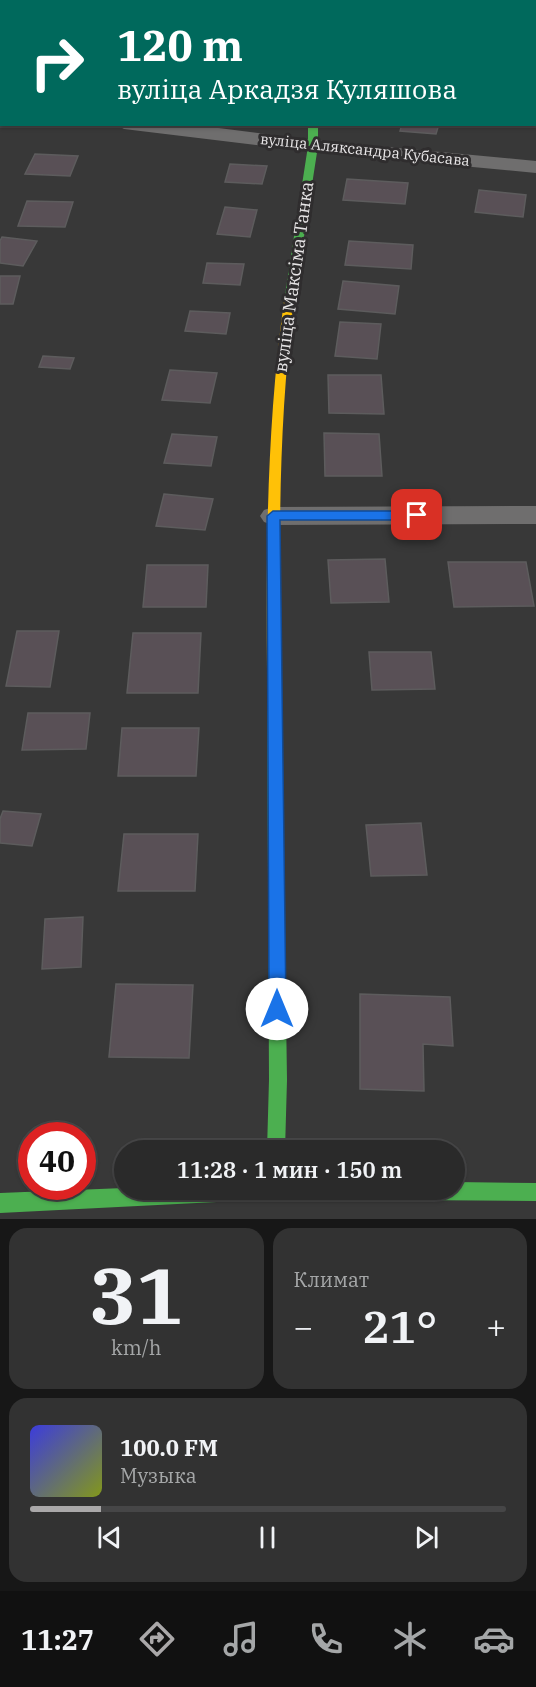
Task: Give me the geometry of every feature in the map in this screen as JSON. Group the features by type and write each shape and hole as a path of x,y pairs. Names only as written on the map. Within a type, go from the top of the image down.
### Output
{"street":[{"name":"вуліца Аляксандра Кубасава","path":"150,126 313,146 536,167"},
{"name":"вуліца Максіма Танка","path":"276,1140 278,1068 273,516 281,350 313,146 313,126"},
{"path":"273,516 536,515"},
{"path":"465,1191 536,1192"},
{"path":"0,1203 114,1198"}],"building":[{"path":"401,126 438,126 436,134 400,131"},
{"path":"35,154 78,156 70,176 25,174"},
{"path":"230,164 267,166 262,184 225,182"},
{"path":"347,179 408,183 405,204 343,200"},
{"path":"479,190 526,195 523,217 475,212"},
{"path":"27,201 73,202 65,227 18,226"},
{"path":"225,207 257,210 250,237 217,234"},
{"path":"2,237 37,241 23,266 0,263"},
{"path":"349,241 413,245 411,269 345,265"},
{"path":"207,263 244,264 240,285 203,283"},
{"path":"0,276 20,276 13,304 0,304"},
{"path":"343,281 399,286 395,314 338,309"},
{"path":"190,311 230,313 226,334 185,331"},
{"path":"340,322 381,324 377,359 335,356"},
{"path":"43,356 74,358 70,369 39,367"},
{"path":"170,370 217,373 210,403 162,400"},
{"path":"328,375 381,375 384,414 329,413"},
{"path":"324,433 379,434 382,476 325,476"},
{"path":"172,434 217,437 211,466 164,463"},
{"path":"164,494 213,499 205,530 156,526"},
{"path":"385,559 389,602 331,603 328,560"},
{"path":"448,562 526,562 534,606 454,607"},
{"path":"147,565 208,565 206,607 143,607"},
{"path":"17,631 59,631 50,687 6,686"},
{"path":"133,633 201,633 198,693 127,693"},
{"path":"369,652 431,652 435,689 372,690"},
{"path":"28,713 90,713 86,749 22,750"},
{"path":"122,728 199,728 196,776 118,776"},
{"path":"3,811 41,814 32,846 0,843 0,819"},
{"path":"421,823 427,875 371,876 366,825"},
{"path":"124,834 198,834 195,891 118,891"},
{"path":"83,917 81,967 42,969 45,919"},
{"path":"116,984 193,985 189,1058 109,1057"},
{"path":"360,994 450,997 453,1046 423,1044 424,1091 360,1089"}],"traffic: fast":[{"path":"289,301 313,146 313,126"},
{"path":"274,669 278,1080 276,1140"},
{"path":"0,1203 274,1190 536,1192"}],"traffic: slow":[{"path":"274,669 274,485 278,392 289,301"}],"route":[{"path":"277,1009 273,516 417,515"}]}
